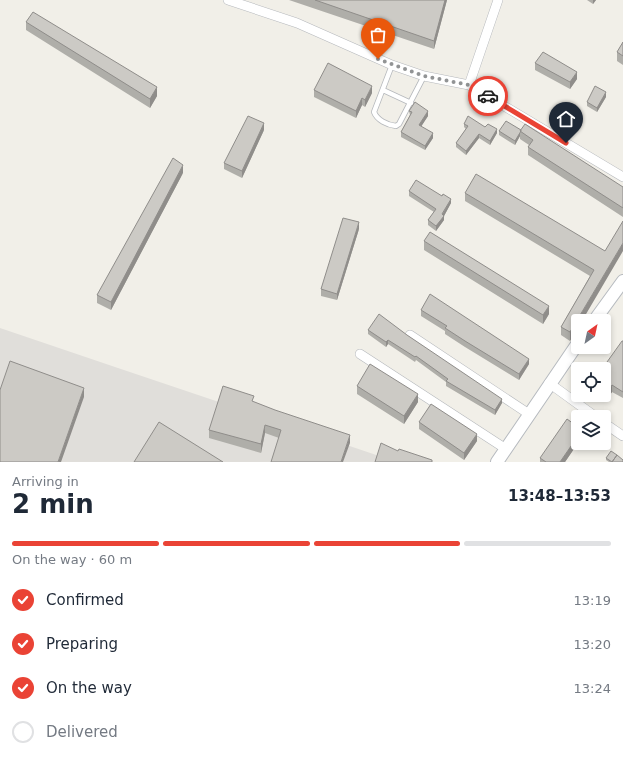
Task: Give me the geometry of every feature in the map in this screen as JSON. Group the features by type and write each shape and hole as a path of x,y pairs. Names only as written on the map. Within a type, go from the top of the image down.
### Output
{"street":[{"path":"228,0 297,23 392,65 424,76 469,85 623,177"},
{"path":"469,85 498,0"},
{"path":"599,314 623,281"},
{"path":"410,335 529,414"},
{"path":"497,462 549,383 571,353"},
{"path":"360,354 506,449"},
{"path":"549,383 586,410"},
{"path":"611,428 623,436"}],"lane":[{"path":"392,65 374,112 379,120 391,126 396,126 399,124 424,76"},
{"path":"383,90 411,103"}],"shaded area":[{"path":"0,328 115,367 397,462 0,462"}],"building":[{"path":"315,0 445,0 434,41"},
{"path":"33,12 157,87 150,99 26,22"},
{"path":"623,42 623,56 617,52"},
{"path":"543,52 577,72 570,82 535,63"},
{"path":"328,63 372,86 365,100 362,98 356,111 314,90"},
{"path":"595,86 606,92 597,108 587,102"},
{"path":"415,102 428,111 419,125 433,133 425,146 401,132 412,112 409,111"},
{"path":"248,116 264,123 242,171 224,163"},
{"path":"468,116 485,127 488,124 497,129 490,141 479,134 466,151 456,143 468,126 464,124"},
{"path":"506,121 521,130 515,141 499,131"},
{"path":"525,124 623,187 623,208 528,147 533,140 520,131"},
{"path":"173,158 183,165 111,302 97,295"},
{"path":"476,174 605,251 623,221 623,243 581,314 571,314 570,332 561,327 594,270 465,193"},
{"path":"416,180 442,196 443,194 451,199 442,214 444,216 436,226 428,220 436,209 409,191"},
{"path":"343,218 359,222 337,294 321,289"},
{"path":"430,232 549,306 543,315 424,241"},
{"path":"430,294 529,359 519,374 445,328 447,326 421,310"},
{"path":"379,314 407,335 502,399 495,410 446,381 448,379 416,356 415,357 388,340 386,342 368,330"},
{"path":"623,341 623,392 612,385 611,387 611,362 607,362"},
{"path":"10,361 84,388 58,462 0,462 0,390"},
{"path":"370,364 418,394 404,416 357,386"},
{"path":"223,386 254,396 252,401 275,410 350,435 341,462 271,462 281,430 265,425 261,444 209,430"},
{"path":"431,404 477,434 464,453 419,422"},
{"path":"567,419 571,422 571,446 560,462 546,462 540,458"},
{"path":"159,422 223,462 134,462"},
{"path":"381,443 398,451 399,449 432,460 432,462 375,462"},
{"path":"611,451 617,455 612,462 606,458"},
{"path":"617,455 623,460 623,462 612,462"}],"way so far":[{"path":"378,59 424,76 469,85 488,96"}],"route":[{"path":"488,96 566,143"}]}
